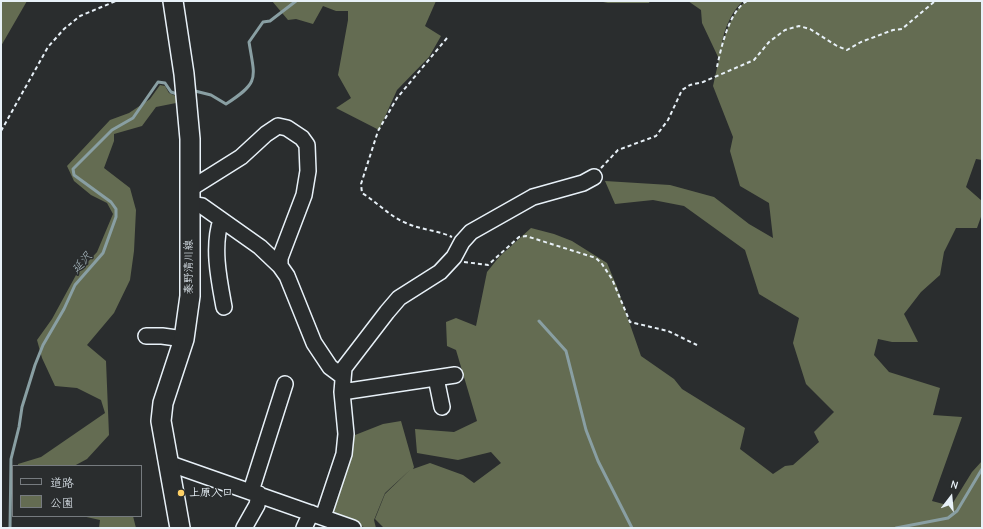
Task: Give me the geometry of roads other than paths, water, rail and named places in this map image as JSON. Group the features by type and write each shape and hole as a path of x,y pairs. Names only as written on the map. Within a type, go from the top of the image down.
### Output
{"main road":[{"name":"秦野清川線","path":"173,1 188,112 190,140 190,296 184,339 163,403 162,431 180,528"}],"street":[{"path":"280,266 280,258 307,186 307,145 302,138 287,128 278,126 266,134 241,157 190,196 260,247 280,266 286,276 314,343 330,367 342,376"},
{"path":"304,528 324,519 344,454 346,434 342,376 344,368 399,298 440,272 454,257 462,242 471,232 533,197 583,183 594,176"},
{"path":"221,220 218,228 218,270 224,307"},
{"path":"146,336 162,336 184,339"},
{"path":"342,392 455,375"},
{"path":"436,378 442,407"},
{"path":"244,528 257,505 255,493 285,384"},
{"path":"168,463 353,528"}],"waterway":[{"name":"延沢","path":"195,91 211,95 226,104 245,90 250,84 253,72 249,42 263,22 270,21 296,1"},
{"name":"延沢","path":"10,528 11,459 19,427 22,407 35,365 43,345 64,309 75,285 103,253 116,217 116,209 111,202 74,175 73,169 112,130 133,118 158,82 165,83 171,92 177,94"},
{"path":"539,321 566,351 586,430 598,461 632,528"},
{"path":"896,528 948,518 957,511 982,469"}],"place":[{"name":"上原入口","path":"181,493"}]}
